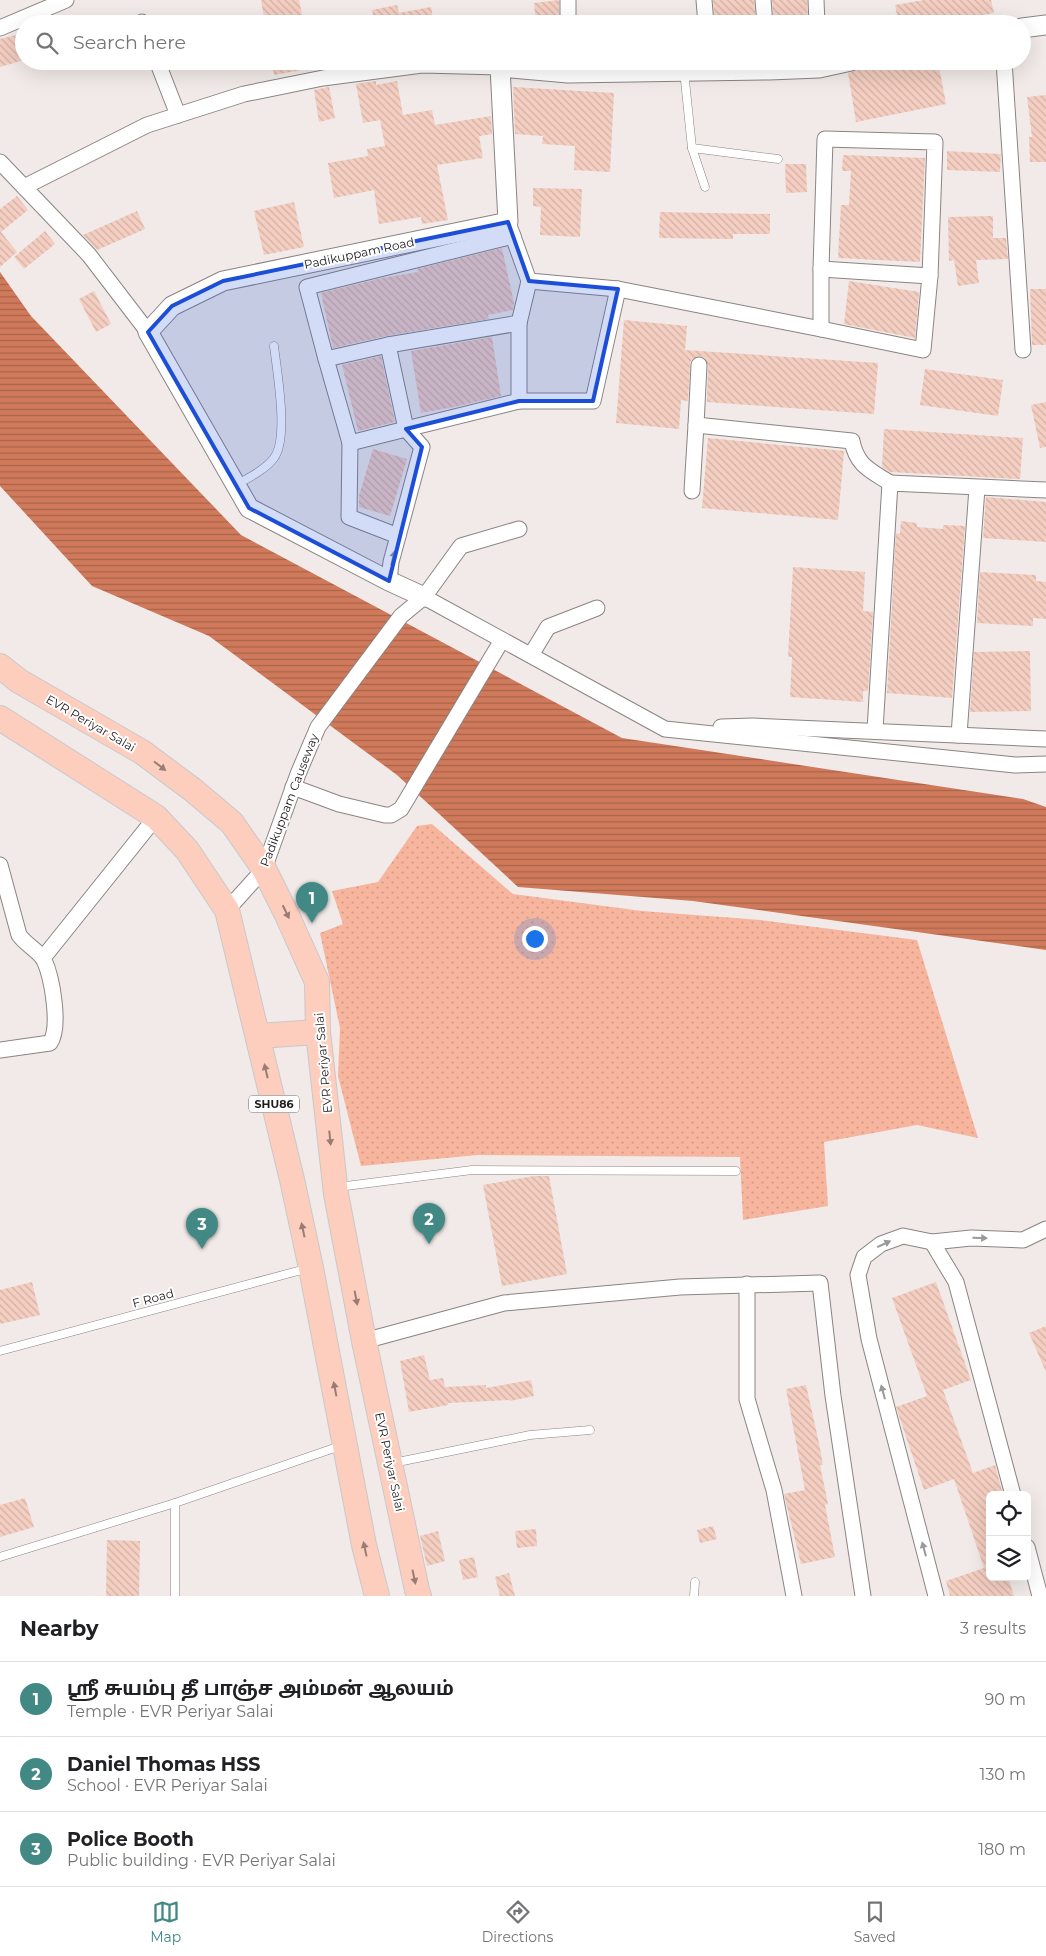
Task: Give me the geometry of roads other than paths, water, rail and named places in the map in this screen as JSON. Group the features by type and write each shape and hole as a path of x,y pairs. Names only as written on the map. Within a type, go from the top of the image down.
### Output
{"main road":[{"name":"EVR Periyar Salai","path":"0,666 19,681 142,752 193,790 232,823 264,869 287,915 316,982 318,1032 336,1187 364,1340 420,1596"},
{"name":"SHU86","path":"0,718 156,817 187,850 228,910 311,1268 364,1545 377,1596"},
{"path":"258,1036 318,1032"}],"street":[{"path":"31,15 66,0"},
{"path":"568,0 568,15"},
{"path":"704,0 705,15"},
{"path":"763,0 764,15"},
{"path":"816,0 817,15"},
{"path":"0,28 15,22"},
{"path":"1031,27 1046,25"},
{"path":"160,70 178,115"},
{"path":"24,187 147,125 178,115 244,94 324,78 389,70"},
{"path":"500,70 511,229 529,281 519,322 519,401"},
{"path":"655,70 701,70"},
{"path":"1005,70 1023,350"},
{"path":"529,281 618,289 922,350 930,276 935,142 825,139 820,269 821,329"},
{"path":"0,162 90,255 148,332 249,508 389,581 424,597 664,729 1014,764 1046,764"},
{"path":"398,536 348,517 350,444 307,287 511,229"},
{"name":"Padikuppam Road","path":"148,332 172,306 223,281 511,229"},
{"path":"820,269 930,276"},
{"path":"350,444 519,401 593,401 618,289"},
{"path":"326,359 388,345 519,322"},
{"path":"388,345 406,429 422,447 389,571 389,581"},
{"path":"692,491 699,365"},
{"path":"696,425 852,441 854,454 859,462 890,483 1046,490"},
{"path":"875,730 890,483"},
{"path":"960,735 977,488"},
{"path":"424,597 461,546 519,529"},
{"name":"Padikuppam Causeway","path":"228,910 264,869 318,727 401,616 424,597"},
{"path":"531,655 548,627 597,608"},
{"path":"294,787 348,807 391,815 401,809 429,758 502,640"},
{"path":"664,729 753,726 1046,739"},
{"path":"43,958 156,817"},
{"path":"0,865 20,935 24,943 43,958 54,999 52,1040 47,1044 0,1050"},
{"path":"936,1596 869,1339 858,1275 864,1256 881,1244 903,1236 932,1242 971,1238 1023,1240 1046,1229"},
{"path":"932,1242 956,1282 1012,1491"},
{"path":"364,1340 504,1303 680,1287 820,1283 834,1396 863,1596"},
{"path":"747,1284 747,1399 774,1490 794,1596"},
{"path":"1031,1563 1040,1596"}],"lane":[{"path":"684,71 692,148 705,187"},
{"path":"692,148 778,158"},
{"path":"236,485 264,467 275,457 283,429 274,346"},
{"path":"336,1187 472,1170 736,1172"},
{"name":"F Road","path":"0,1351 311,1268"},
{"path":"390,1464 530,1436 590,1430"},
{"path":"0,1557 175,1503 345,1444"},
{"path":"175,1503 175,1596"},
{"path":"694,1596 695,1582"}],"place":[{"name":"ஶ்ரீ சுயம்பு தீ பாஞ்ச அம்மன் ஆலயம்","path":"312,923"},
{"name":"Daniel Thomas HSS","path":"429,1244"},
{"name":"Police Booth","path":"202,1249"}]}
